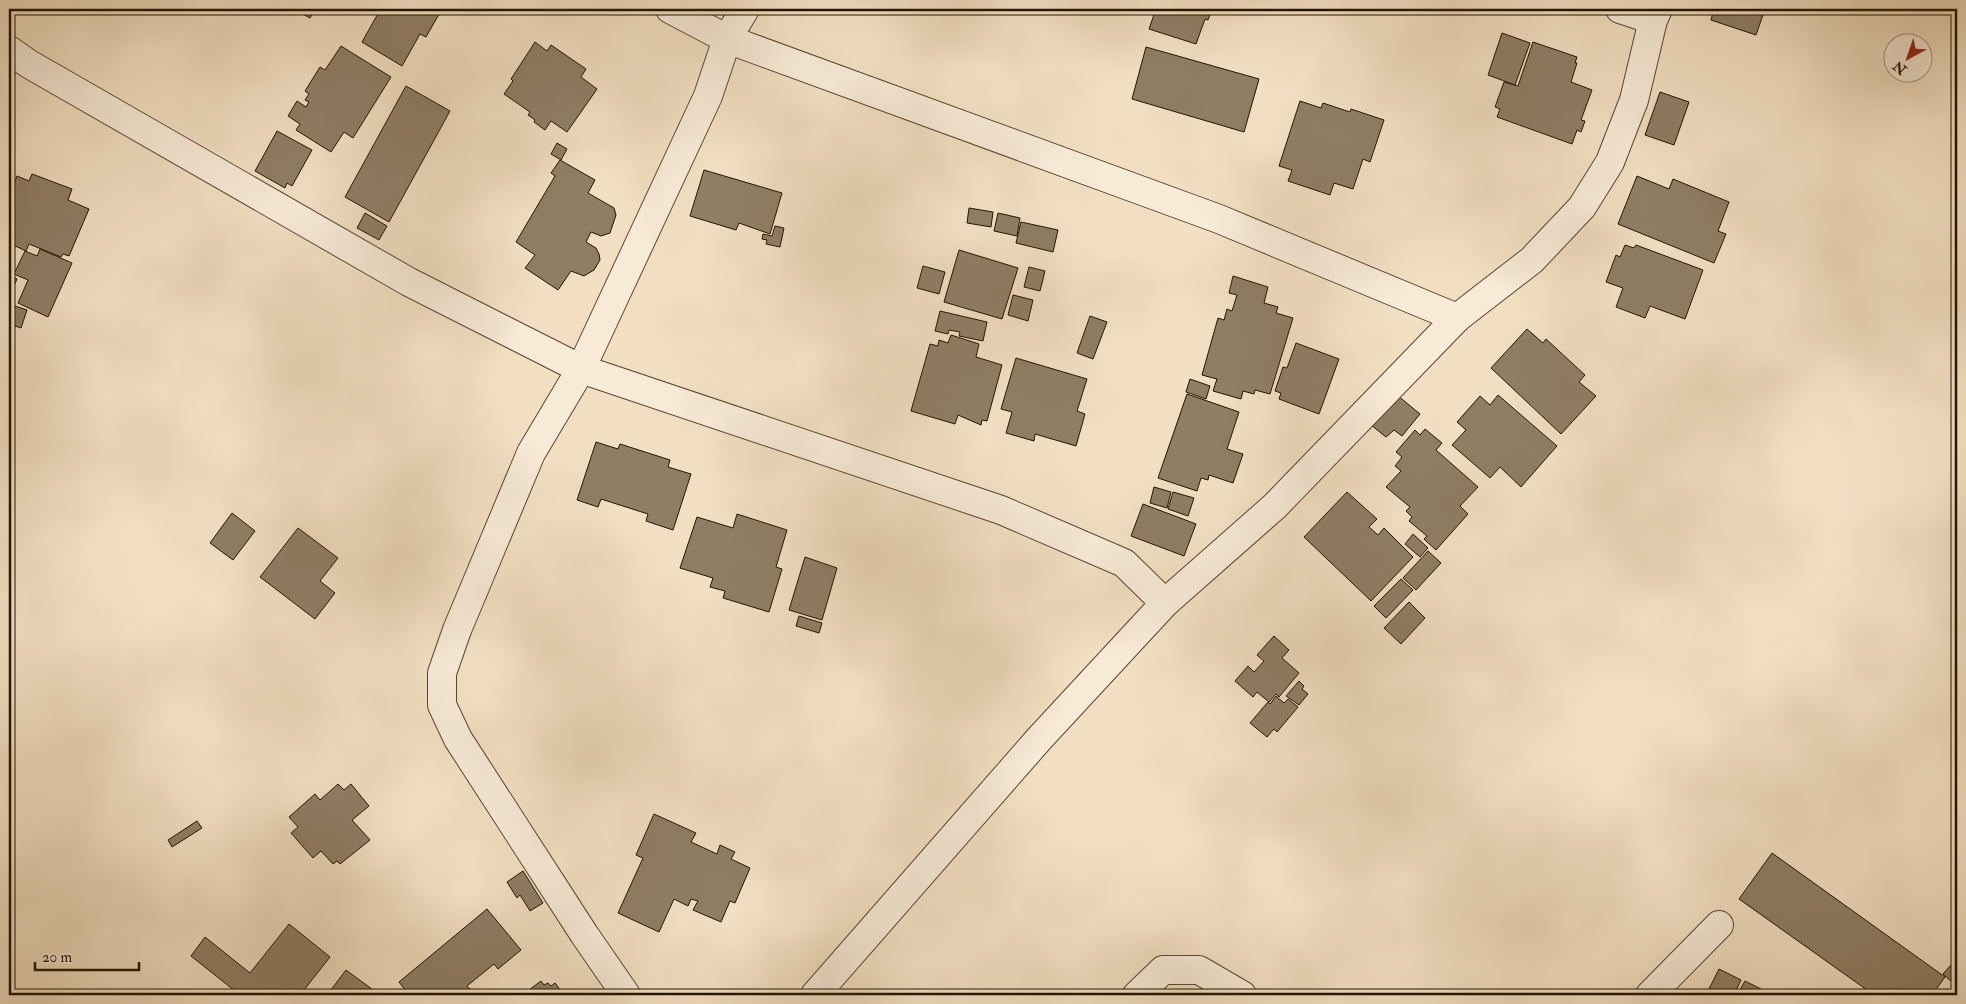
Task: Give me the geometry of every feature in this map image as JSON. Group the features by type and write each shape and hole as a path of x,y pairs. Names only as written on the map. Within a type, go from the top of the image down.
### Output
{"street":[{"path":"670,9 727,39 1219,219 1457,318"},
{"path":"626,995 584,934 463,747 442,705 442,673 460,621 531,453 581,369 708,96 727,39 744,9"},
{"path":"815,995 1039,739 1165,603 1275,506 1457,318 1532,260 1582,207 1610,162 1634,100 1655,15 1620,9"},
{"path":"9,50 29,64 409,282 581,369 1001,510 1124,563 1165,603"},
{"path":"1650,995 1719,925"},
{"path":"1137,995 1163,970 1199,970 1242,995"}],"building":[{"path":"294,9 315,9 310,18"},
{"path":"377,9 442,9 426,37 420,34 402,66 362,42 380,10"},
{"path":"1156,9 1212,9 1208,20 1205,19 1196,44 1149,29"},
{"path":"1703,9 1765,9 1756,35 1711,20 1713,12"},
{"path":"1502,33 1530,43 1515,85 1488,75"},
{"path":"535,42 547,51 551,45 586,69 581,77 597,89 567,132 551,121 545,130 528,115 530,112 504,94 513,81 511,79"},
{"path":"1533,42 1577,57 1571,82 1592,90 1581,120 1585,121 1581,132 1577,130 1572,144 1497,117 1500,109 1495,107 1504,82 1518,86"},
{"path":"341,46 391,77 353,138 344,132 331,152 296,130 300,124 288,116 297,101 306,107 309,102 305,100 309,94 305,91 320,67 325,70"},
{"path":"1146,47 1259,79 1244,132 1132,99"},
{"path":"406,86 450,111 389,222 345,197"},
{"path":"1660,92 1689,102 1674,145 1645,135"},
{"path":"1300,101 1321,108 1323,103 1350,112 1351,109 1384,120 1370,162 1363,159 1353,189 1334,183 1330,195 1288,181 1292,170 1279,166"},
{"path":"277,131 312,150 292,186 287,183 285,188 255,171"},
{"path":"557,143 567,149 561,160 551,154"},
{"path":"560,160 595,180 588,193 614,208 616,215 610,233 601,236 591,232 586,242 596,248 599,254 600,260 594,270 584,276 571,271 558,290 525,268 535,255 516,242 555,176 551,173"},
{"path":"704,170 782,193 770,234 739,223 736,230 690,216"},
{"path":"32,174 72,189 68,200 89,209 69,256 63,254 61,257 29,244 26,251 9,243 9,197 17,176 29,181"},
{"path":"1637,176 1669,189 1673,179 1729,202 1718,231 1726,234 1714,263 1618,224"},
{"path":"969,208 993,212 991,227 967,223"},
{"path":"365,213 387,226 379,240 357,228"},
{"path":"998,213 1020,218 1017,236 994,231"},
{"path":"1021,222 1058,230 1053,252 1016,243"},
{"path":"775,226 784,228 780,247 766,244 767,240 762,239 763,234 772,236"},
{"path":"1625,245 1634,248 1636,245 1703,270 1685,319 1650,306 1645,318 1616,307 1623,288 1606,282 1616,255 1620,257"},
{"path":"40,249 72,263 48,317 18,303 28,280 14,274 25,251 37,256"},
{"path":"959,250 1018,268 1002,319 944,302"},
{"path":"923,266 945,272 939,294 917,288"},
{"path":"1029,267 1045,271 1040,291 1024,287"},
{"path":"9,275 17,279 9,297"},
{"path":"1233,276 1268,287 1264,303 1278,307 1276,313 1293,318 1270,394 1255,390 1254,394 1243,391 1241,399 1213,391 1217,379 1202,375 1218,318 1224,320 1227,309 1232,311 1237,295 1229,293"},
{"path":"1013,295 1033,300 1028,321 1008,315"},
{"path":"15,306 27,310 21,328 9,324"},
{"path":"940,311 987,322 983,341 959,336 960,332 949,330 948,334 935,331"},
{"path":"1090,316 1107,322 1093,359 1077,353"},
{"path":"1527,329 1543,343 1546,339 1585,375 1579,382 1596,396 1561,434 1491,368"},
{"path":"951,335 979,344 976,357 1002,365 987,421 982,420 981,425 958,415 955,424 911,411 930,344 938,346 939,340 948,343"},
{"path":"1296,343 1339,359 1319,414 1279,399 1281,393 1275,391 1283,367 1287,368"},
{"path":"1016,358 1087,379 1077,411 1085,414 1076,446 1035,434 1034,441 1006,433 1012,412 1001,409"},
{"path":"1190,379 1210,386 1206,399 1186,392"},
{"path":"1187,394 1239,412 1227,449 1243,454 1233,483 1209,475 1208,480 1201,478 1197,491 1158,478"},
{"path":"1397,395 1420,414 1402,436 1394,430 1386,437 1371,425"},
{"path":"1498,395 1557,446 1521,487 1500,467 1490,478 1452,445 1466,430 1457,422 1480,396 1490,405"},
{"path":"1425,429 1442,443 1436,450 1478,487 1460,506 1468,514 1436,550 1424,539 1427,536 1409,521 1412,517 1406,511 1410,507 1386,487 1401,471 1395,466 1402,457 1396,452 1415,430 1420,435"},
{"path":"596,442 618,449 620,444 670,460 668,467 691,474 673,530 646,521 648,514 601,499 598,507 577,500"},
{"path":"1154,487 1171,492 1167,508 1150,503"},
{"path":"1173,492 1194,498 1188,516 1168,509"},
{"path":"1347,492 1377,519 1369,527 1378,535 1384,528 1413,557 1371,601 1304,537"},
{"path":"1143,504 1196,524 1184,556 1131,536"},
{"path":"232,513 255,531 233,560 210,543"},
{"path":"737,514 787,530 776,567 782,569 769,612 723,598 725,591 710,587 713,578 680,568 697,517 733,528"},
{"path":"298,528 338,558 320,581 335,593 315,619 260,577"},
{"path":"1413,534 1428,548 1420,557 1405,544"},
{"path":"1428,551 1441,563 1416,590 1403,578"},
{"path":"805,557 837,568 822,620 789,610"},
{"path":"1401,579 1413,590 1386,618 1374,606"},
{"path":"1409,602 1425,618 1401,644 1384,628"},
{"path":"799,616 822,623 819,633 796,626"},
{"path":"1274,636 1289,650 1282,658 1299,673 1279,697 1276,694 1269,702 1257,692 1253,697 1235,681 1248,666 1254,672 1264,661 1257,655"},
{"path":"1299,681 1304,686 1302,689 1308,694 1299,705 1286,696"},
{"path":"1276,696 1284,703 1288,699 1298,707 1277,732 1274,729 1267,737 1250,723 1268,702 1270,704"},
{"path":"338,784 344,790 351,784 369,806 352,820 370,840 340,864 337,861 333,864 321,851 313,858 291,833 298,827 289,817 315,794 320,800"},
{"path":"654,814 696,833 691,842 717,854 720,845 735,852 731,859 750,868 735,903 730,901 721,922 693,910 698,901 691,899 688,906 674,899 659,932 618,913 643,858 636,855"},
{"path":"197,821 202,828 172,847 168,840"},
{"path":"1772,853 1945,977 1932,995 1874,995 1739,899"},
{"path":"523,871 543,903 530,911 520,895 517,898 507,882"},
{"path":"487,909 521,950 498,969 494,964 467,986 475,995 409,995 399,982"},
{"path":"289,924 330,957 300,995 240,995 191,956 205,937 250,973"},
{"path":"1951,965 1957,970 1957,978 1953,983 1943,974"},
{"path":"1719,969 1741,980 1734,995 1706,995"},
{"path":"346,970 380,995 327,995"},
{"path":"541,981 544,985 548,983 551,986 555,983 564,995 522,995"},
{"path":"1745,981 1773,995 1737,995"}]}
